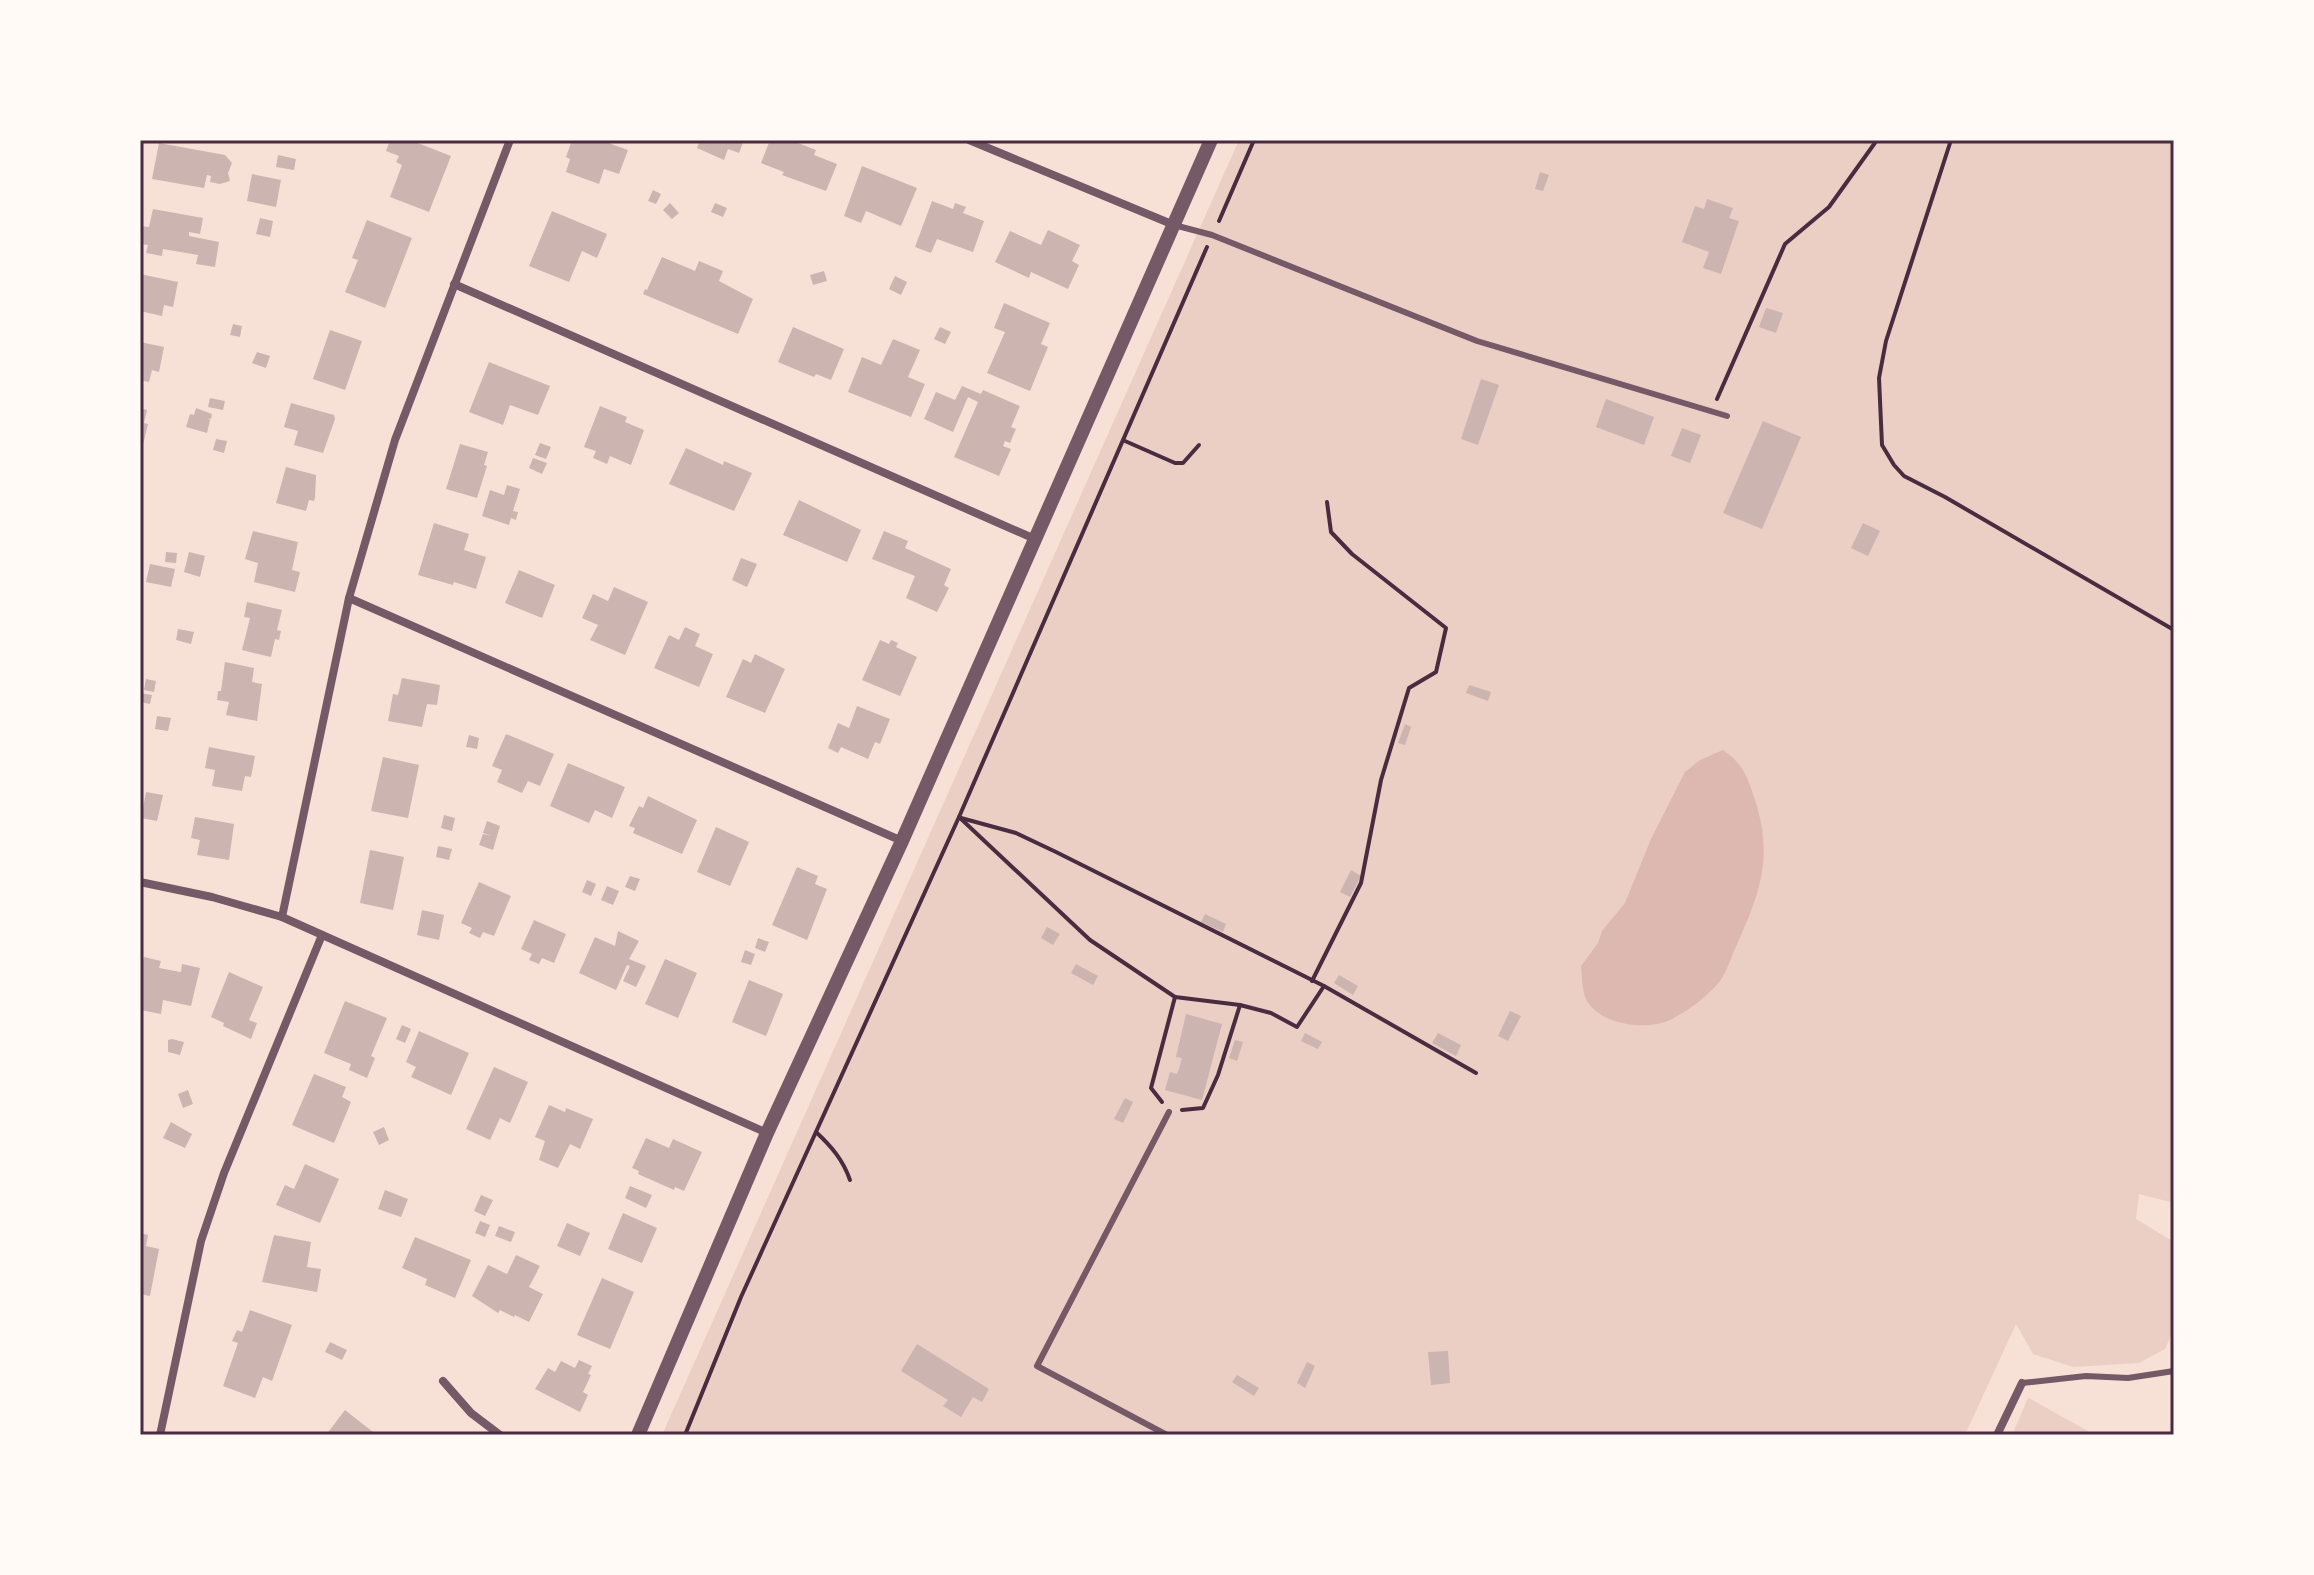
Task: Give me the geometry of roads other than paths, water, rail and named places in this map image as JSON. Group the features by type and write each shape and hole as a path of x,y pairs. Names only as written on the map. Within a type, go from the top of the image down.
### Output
{"street":[{"path":"282,917 349,598 395,440 510,140"},
{"path":"969,140 1174,225"},
{"path":"638,1435 767,1133 902,841 1211,140"},
{"path":"454,284 1036,539"},
{"path":"349,598 902,841"},
{"path":"140,882 212,897 282,917 767,1133"},
{"path":"160,1435 201,1241 224,1173 322,935"},
{"path":"443,1381 471,1413 500,1435"},
{"path":"1997,1435 2022,1383"}],"lane":[{"path":"1174,225 1212,235 1477,341 1727,416"},
{"path":"1167,1435 1037,1366 1169,1112"},
{"path":"2022,1383 2086,1376 2128,1378 2174,1371"}]}
